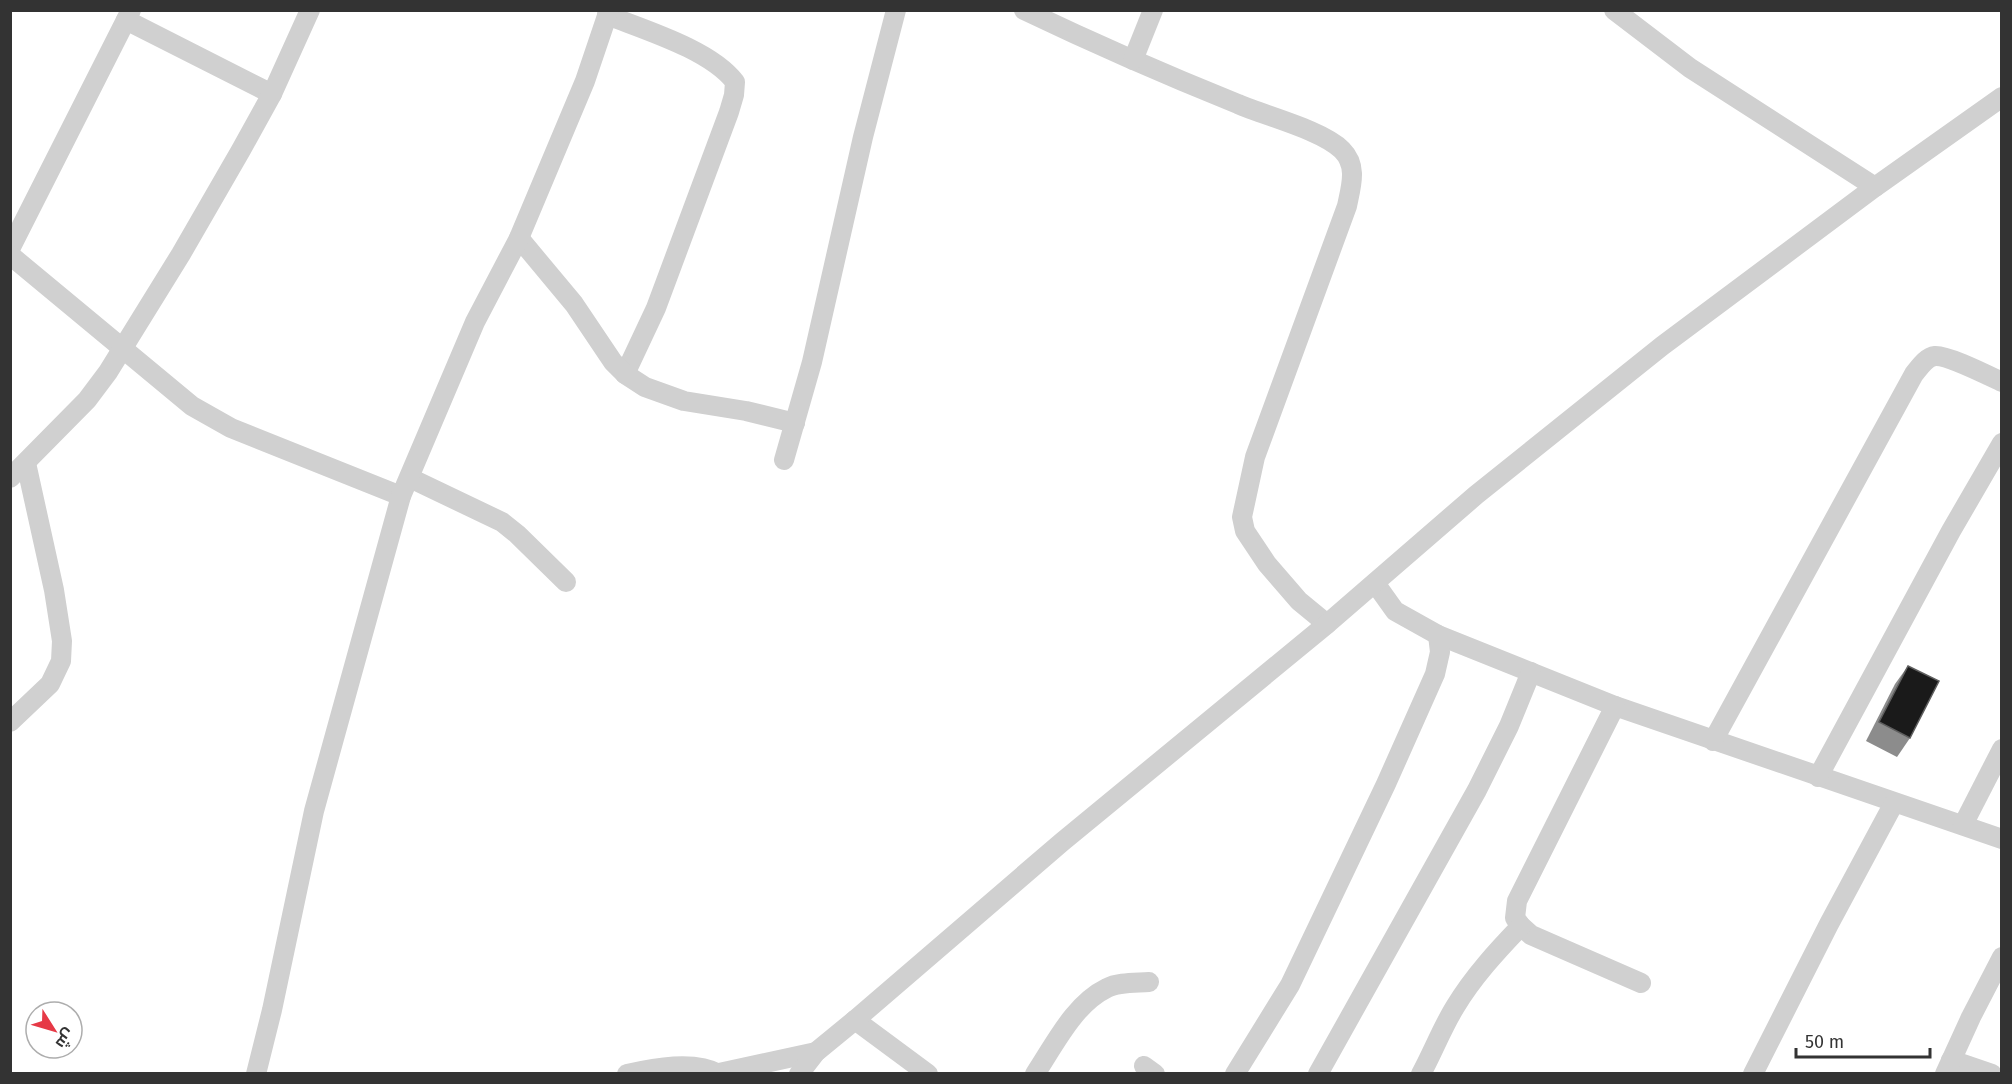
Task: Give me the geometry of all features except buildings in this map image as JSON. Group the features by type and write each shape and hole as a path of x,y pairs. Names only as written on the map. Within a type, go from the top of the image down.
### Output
{"street":[{"path":"10,478 87,400 123,350 272,94 310,10"},
{"path":"784,460 812,362 863,137 896,10"},
{"path":"1024,10 1133,60 1239,105 1318,135 1332,142 1350,162 1353,177 1347,206 1255,456 1242,517 1245,531 1267,564 1299,601 1327,624"},
{"path":"1133,60 1153,10"},
{"path":"1614,10 1690,68 1875,188"},
{"path":"256,1074 272,1010 314,811 401,496 476,322 519,238 585,81 608,13 712,60 735,82 729,112 671,269 656,308 624,374"},
{"path":"10,249 128,15 272,94"},
{"path":"800,1074 816,1052 1062,842 1327,624 1476,495 1662,346 2001,97"},
{"path":"519,238 574,304 613,362 624,374 645,387 684,401 746,411 795,423"},
{"path":"10,255 192,406 231,428 401,496"},
{"path":"1713,741 1914,374 1925,361 1934,356 1947,358 2001,382"},
{"path":"1818,777 2001,443"},
{"path":"10,722 50,684 60,661 62,640 54,590 26,464"},
{"path":"410,478 502,522 566,582"},
{"path":"1375,582 1395,611 1438,635 1615,706 2001,839"},
{"path":"1235,1074 1290,985 1386,784 1435,674 1440,652 1438,635"},
{"path":"1318,1074 1477,790 1509,726 1530,672"},
{"path":"1615,706 1517,901 1515,918 1531,935 1641,983"},
{"path":"1963,825 2001,749"},
{"path":"1753,1074 1894,803"},
{"path":"1421,1074 1468,987 1521,927"},
{"path":"1992,1074 1948,1067 2001,957"},
{"path":"1035,1074 1074,1016 1089,999 1109,987 1149,982"},
{"path":"855,1020 927,1074"},
{"path":"627,1074 655,1068 698,1067 719,1073 816,1052"}]}
